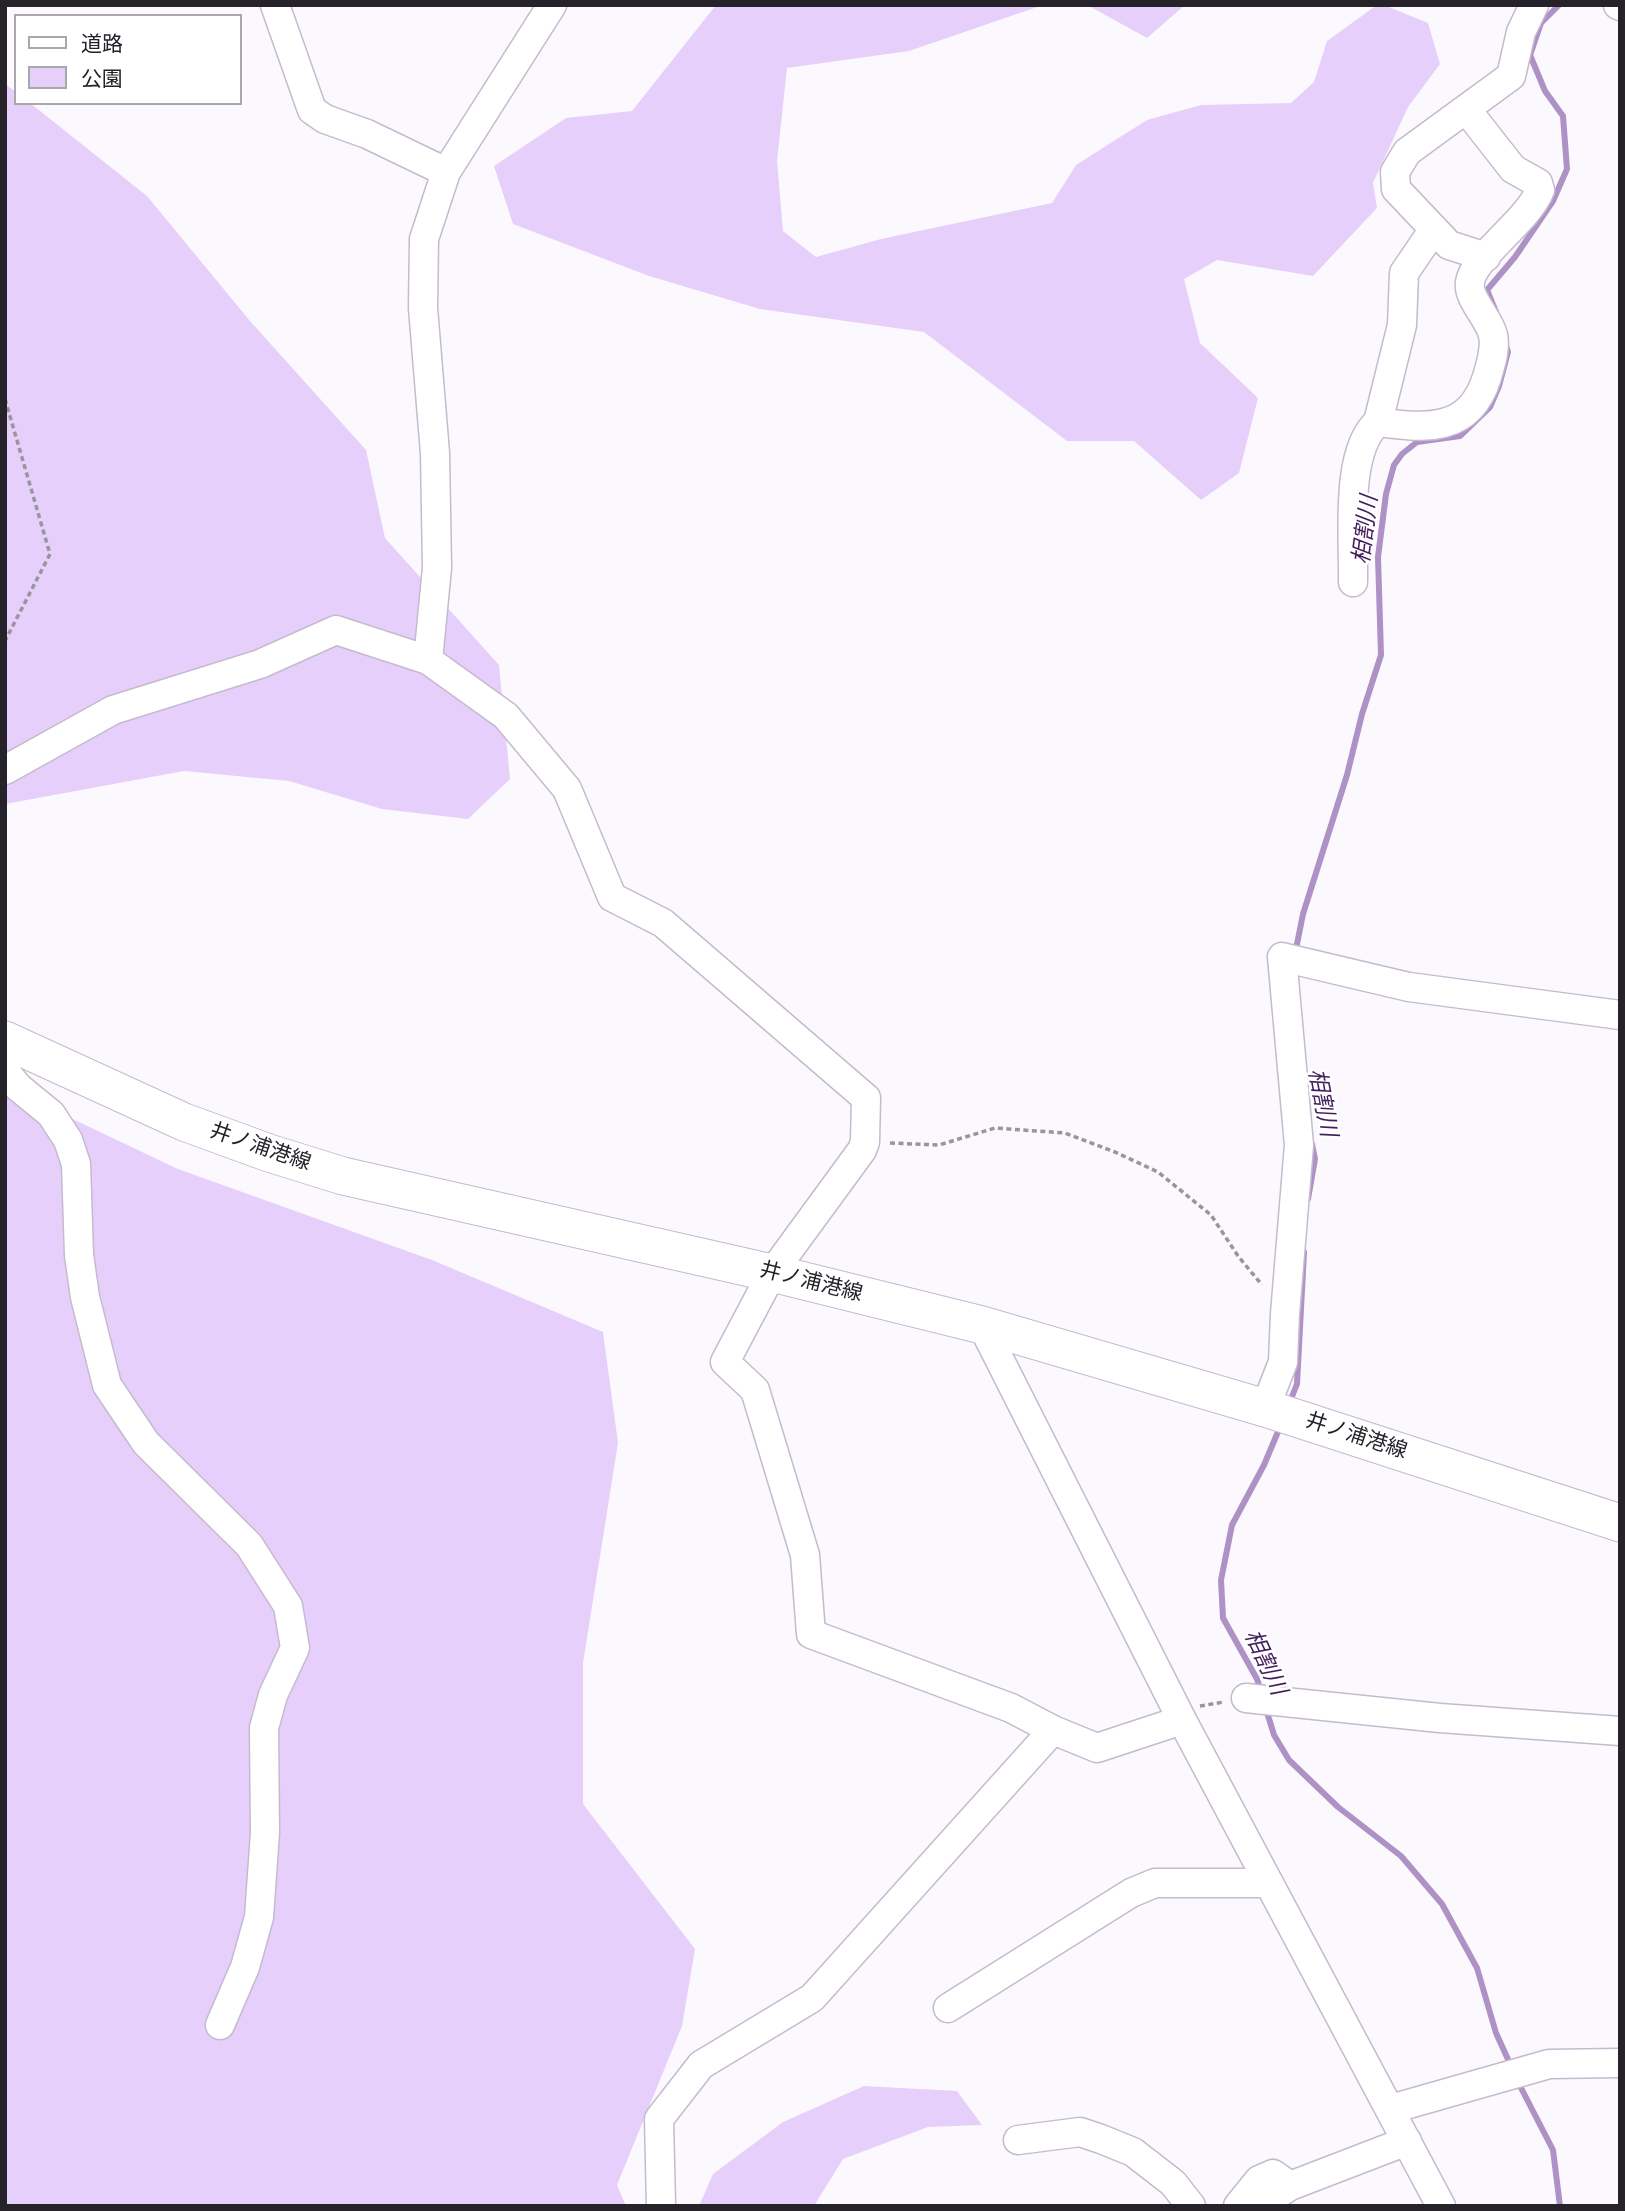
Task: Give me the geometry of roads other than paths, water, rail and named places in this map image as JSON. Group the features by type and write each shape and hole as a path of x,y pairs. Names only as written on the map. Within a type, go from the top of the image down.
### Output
{"main road":[{"name":"井ノ浦港線","path":"5,1040 184,1122 342,1176 772,1272 982,1325 1265,1408 1620,1523"}],"street":[{"path":"275,5 312,110 325,119 368,134 446,172"},
{"path":"428,660 438,568 435,453 423,308 424,239 446,172 552,5"},
{"path":"1486,257 1449,245 1396,189 1395,172 1408,152 1511,76 1521,32 1534,5"},
{"path":"1378,422 1417,428 1456,419 1475,405 1491,364 1494,338 1487,318 1473,300 1469,285 1474,270 1526,213 1540,190 1538,183 1513,169 1466,109"},
{"path":"1353,582 1358,460 1368,430 1378,422 1402,324 1404,273 1434,229"},
{"path":"5,770 113,710 260,664 336,630 428,660 506,716 567,789 612,897 663,923 866,1098 865,1142 862,1150 772,1272 725,1362 755,1390 805,1556 811,1634 1011,1708 1052,1730 1097,1748 1180,1715"},
{"path":"1265,1408 1283,1362 1299,1145 1282,957 1409,987 1620,1015"},
{"path":"5,1071 18,1087 51,1114 68,1140 76,1164 79,1255 85,1297 107,1385 146,1443 249,1545 288,1606 295,1648 273,1695 264,1728 265,1833 259,1917 245,1967 220,2025"},
{"path":"982,1325 1180,1715 1440,2206"},
{"path":"1246,1699 1440,1718 1620,1731"},
{"path":"661,2206 659,2119 701,2065 812,1998 1052,1730"},
{"path":"948,2008 1131,1894 1155,1883 1269,1883"},
{"path":"1391,2109 1549,2064 1620,2063"},
{"path":"1018,2140 1080,2133 1101,2139 1133,2152 1173,2183 1191,2206"},
{"path":"1259,2206 1290,2186 1407,2141"},
{"path":"1238,2206 1259,2180 1273,2174 1290,2186"}],"waterway":[{"name":"相割川","path":"1496,312 1487,290 1515,257 1553,201 1567,169 1563,116 1545,91 1530,55 1541,23 1559,5"},
{"name":"相割川","path":"1295,954 1303,914 1381,655 1378,557 1386,494 1394,465 1402,454 1417,442 1460,436 1490,407 1508,352 1505,342"},
{"name":"相割川","path":"1308,1199 1315,1159 1312,1144"},
{"name":"相割川","path":"1289,1404 1297,1384 1304,1252"},
{"name":"相割川","path":"1261,1691 1223,1618 1221,1580 1232,1525 1264,1465 1280,1427"},
{"name":"相割川","path":"1266,1709 1274,1735 1289,1760 1338,1807 1401,1856 1442,1904 1477,1968 1496,2033 1511,2066"},
{"name":"相割川","path":"1518,2082 1553,2150 1560,2206"}]}
